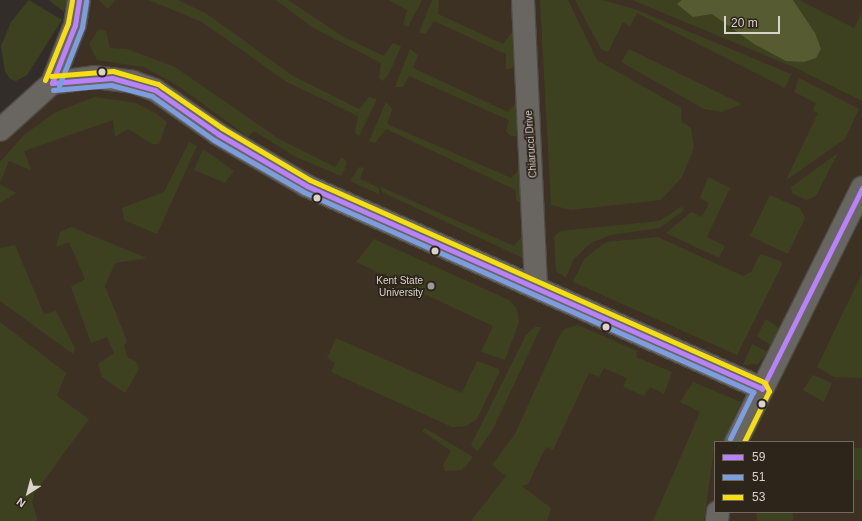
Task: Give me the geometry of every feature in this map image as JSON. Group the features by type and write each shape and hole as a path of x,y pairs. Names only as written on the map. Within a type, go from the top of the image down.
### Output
{"street":[{"path":"0,130 52,83 75,25 79,0"},
{"name":"Chiarucci Drive","path":"523,0 536,288"},
{"path":"52,83 112,78 155,90 245,151 307,186 762,390"},
{"path":"736,441 862,188"}],"shaded area":[{"name":"Kent State University","path":"79,0 862,0 862,521 0,521 0,130 52,83"}],"green space":[{"path":"29,0 62,20 27,75 16,81 10,79 5,72 1,46 11,22"},
{"path":"49,0 67,0 64,12"},
{"path":"99,0 115,0 108,9"},
{"path":"149,0 178,0 207,14 293,76 359,109 369,97 377,99 359,136 355,133 358,116 287,82 202,22"},
{"path":"276,0 288,0 342,36 384,56 393,43 401,46 389,74 383,81 379,78 381,63 312,27"},
{"path":"389,0 422,0 408,27 403,25 407,10"},
{"path":"432,0 439,0 438,14 503,44 511,33 519,35 522,60 513,68 506,69 506,54 434,21 425,34 419,33"},
{"path":"540,0 568,0 597,60 681,108 682,122 691,128 694,148 682,177 661,200 571,210 551,205"},
{"path":"575,0 603,0 637,10 791,74 785,88 637,13 630,26 623,22 608,52 601,49"},
{"path":"632,0 799,0 854,28 862,12 862,101 798,69"},
{"path":"682,0 793,0 815,33 821,49 816,58 804,62 786,61 754,44 712,14 693,17 677,4"},
{"path":"99,29 106,31 110,48 127,49 175,67 279,139 335,167 342,157 347,162 344,171 341,176 296,157 254,131 248,137 177,85 144,67 97,60 89,44"},
{"path":"410,49 418,55 413,68 508,112 518,101 519,136 511,136 506,131 509,120 409,76 403,87 395,87"},
{"path":"629,49 742,104 722,112 704,109 621,62"},
{"path":"799,78 859,109 845,139 786,180 818,113 813,111 816,103 794,92"},
{"path":"95,97 136,103 157,114 167,122 159,144 152,144 128,129 115,137 113,120 24,151 31,170 9,161 0,183 0,162 24,135 56,112"},
{"path":"386,102 392,109 387,124 511,178 520,169 529,197 521,203 516,201 516,190 386,129 375,143 369,141"},
{"path":"189,142 197,146 157,234 124,220 122,208 164,192"},
{"path":"203,149 234,171 225,183 194,170"},
{"path":"838,153 816,196 806,200 792,193 791,187"},
{"path":"359,167 364,168 360,179 379,188 379,194 350,181"},
{"path":"708,177 730,188 707,237 725,246 719,258 666,233 691,212 702,217 709,203 700,198"},
{"path":"0,184 16,193 0,203"},
{"path":"381,187 514,246 524,234 525,259 382,192"},
{"path":"770,195 800,208 805,218 788,254 750,236"},
{"path":"681,207 684,209 682,212 659,228 610,235 591,243 573,260 566,278 556,271 554,237 560,231 659,221"},
{"path":"71,227 147,258 115,263 105,286 127,341 124,346 128,358 136,361 139,369 125,393 102,377 98,364 114,353 107,337 91,343 71,287 85,279 69,242 56,247 60,232"},
{"path":"658,237 743,276 751,272 760,254 781,261 782,265 737,355 573,282 584,259 606,242"},
{"path":"374,239 509,300 517,309 519,322 505,360 481,352 493,326 356,262"},
{"path":"15,245 44,314 56,311 75,348 73,354 0,301 0,248"},
{"path":"862,273 862,378 834,377 817,367"},
{"path":"766,319 779,328 772,346 757,336"},
{"path":"0,322 66,373 57,396 89,419 34,494 32,502 38,521 0,521"},
{"path":"578,325 637,351 636,357 672,372 664,394 650,387 644,396 623,387 627,378 604,368 599,377 589,373 553,450 546,447 528,484 522,486 551,508 547,521 471,521 506,476 492,465 515,434 558,339 564,329"},
{"path":"535,327 541,327 492,431 477,452 471,445 526,335"},
{"path":"336,338 462,393 477,361 499,369 499,373 477,419 466,426 452,427 331,372 335,363 327,358"},
{"path":"752,344 768,352 758,364 743,365"},
{"path":"813,375 832,383 824,402 803,390"},
{"path":"693,382 741,402 723,441 714,441 704,521 653,521 700,412 680,402"},
{"path":"425,428 473,457 462,470 445,471 443,465 451,451 422,431"},
{"path":"854,448 862,448 862,480 854,480"},
{"path":"757,513 793,513 793,521 757,521"}],"transit line":[{"name":"53","path":"45,80 68,23 72,0"},
{"name":"59","path":"52,83 75,25 79,0"},
{"name":"51","path":"59,86 82,27 86,1"},
{"name":"53","path":"51,76 113,71 158,84 222,128 310,180 765,383 769,391 744,441"},
{"name":"59","path":"52,83 112,78 155,90 218,134 307,186 762,389"},
{"name":"51","path":"53,90 111,85 152,96 214,140 304,192 753,392 730,439"},
{"name":"59","path":"762,389 862,188"}],"place":[{"name":"Kent State University","path":"431,286"}]}
